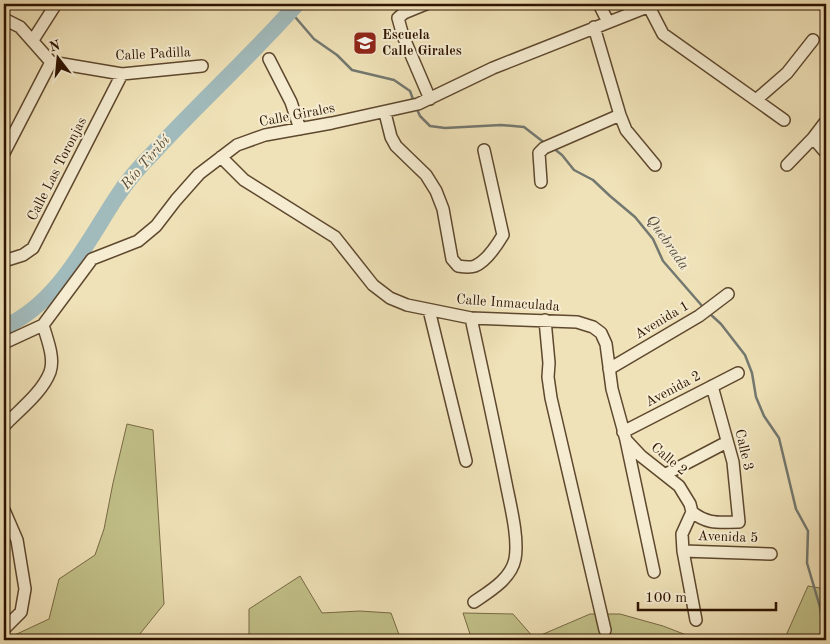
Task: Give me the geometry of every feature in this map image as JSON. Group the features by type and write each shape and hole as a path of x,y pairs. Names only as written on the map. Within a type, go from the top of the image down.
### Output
{"street":[{"path":"33,40 56,4"},
{"path":"426,4 404,13 398,18 403,36 430,99"},
{"path":"599,4 608,22"},
{"path":"652,5 663,34 784,120"},
{"name":"Calle Girales","path":"4,343 44,325 92,259 138,241 156,226 199,174 237,145 265,135 385,113 418,104 493,68 652,5"},
{"path":"4,19 20,27 51,62 4,154"},
{"path":"594,27 620,116 626,130 654,165"},
{"path":"756,100 787,73 813,40"},
{"path":"269,59 291,102 300,129"},
{"name":"Calle Padilla","path":"51,62 122,74 202,66"},
{"name":"Calle Las Toronjas","path":"4,261 23,255 33,248 122,74"},
{"path":"385,113 391,137 396,146 426,175 436,191 444,209 452,259 458,266 468,268 476,266 498,244 503,235 484,150"},
{"path":"541,182 539,152 544,148 620,116"},
{"path":"787,165 813,138 826,121"},
{"path":"813,138 826,153"},
{"name":"Calle Inmaculada","path":"221,157 244,180 335,237 373,285 390,298 407,305 471,318 576,322 593,327 601,333 606,344 615,404 624,436 654,572"},
{"name":"Avenida 1","path":"609,369 699,316 728,294"},
{"path":"429,310 466,461"},
{"path":"471,318 515,527 515,559 508,574 494,589 474,602"},
{"path":"545,320 551,398 605,630"},
{"path":"4,426 40,389 51,371 51,353 44,325"},
{"name":"Avenida 2","path":"624,436 712,386 738,374"},
{"name":"Calle 3","path":"692,512 700,518 711,522 739,522 733,462 712,386"},
{"name":"Calle 2","path":"624,436 641,456 679,486 686,496 692,512"},
{"path":"666,474 727,442"},
{"path":"4,510 17,540 25,589 21,612 4,629"},
{"path":"692,512 682,534 683,550 696,620"},
{"name":"Avenida 5","path":"683,550 771,554"}],"shaded area":[{"path":"127,424 153,430 164,604 135,640 4,640 49,619 59,579 95,555 104,529"},
{"path":"300,576 322,613 360,611 391,613 401,640 249,640 249,609"},
{"path":"808,586 826,589 826,640 784,640"},
{"path":"463,613 513,614 534,638 590,614 620,614 663,626 689,636 783,640 472,640"}],"waterway":[{"name":"Río Tiribí","path":"4,327 23,317 40,304 55,288 69,271 134,173 297,4"},
{"name":"Quebrada","path":"810,4 826,13"},
{"name":"Quebrada","path":"290,11 314,39 337,55 352,70 394,80 410,91 414,102"},
{"name":"Quebrada","path":"416,107 420,116 430,126 445,128 501,125 524,127 546,144"},
{"name":"Quebrada","path":"553,148 562,155 574,170 593,180 635,217 653,239 663,261 703,307"},
{"name":"Quebrada","path":"709,313 721,324 745,355 752,373 756,397 764,416 779,438 796,509 808,531 807,563 820,607 825,640"}],"place":[{"name":"Escuela Calle Girales","path":"365,43"}]}
